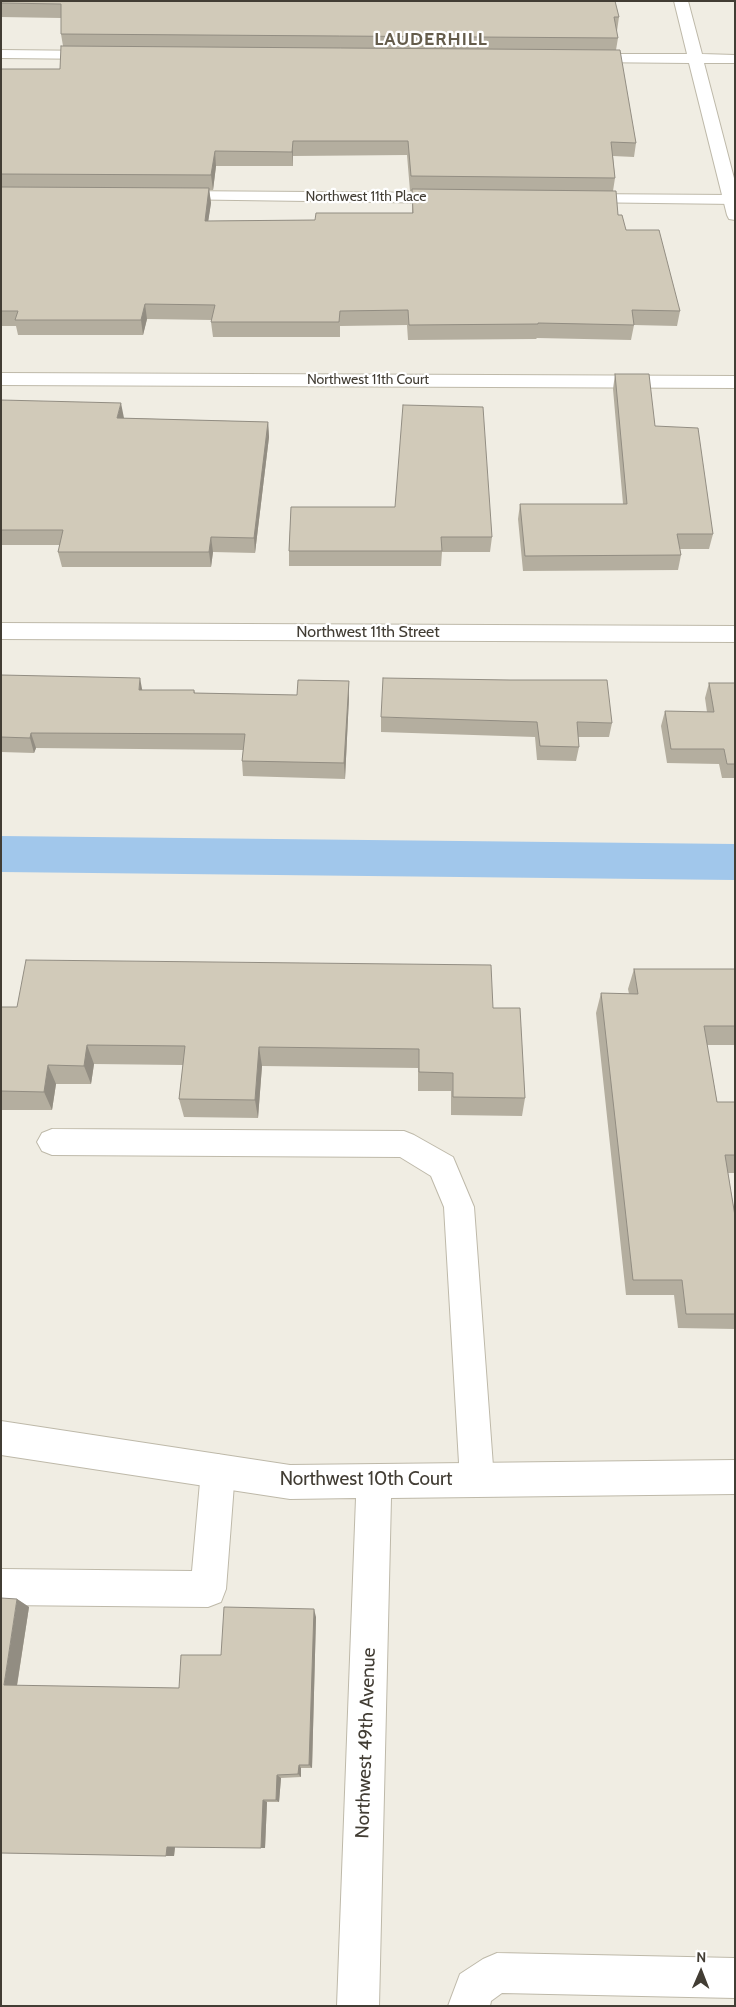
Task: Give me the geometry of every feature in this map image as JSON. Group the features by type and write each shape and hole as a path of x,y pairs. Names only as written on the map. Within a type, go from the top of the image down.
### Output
{"street":[{"path":"568,199 733,208 681,1"},
{"path":"1,54 110,55"},
{"path":"567,58 735,59"},
{"name":"Northwest 11th Place","path":"160,196 468,198"},
{"name":"Northwest 11th Court","path":"1,378 735,382"},
{"name":"Northwest 11th Street","path":"1,631 735,634"},
{"path":"52,1142 404,1144 442,1167 459,1207 477,1480"},
{"name":"Northwest 10th Court","path":"1,1438 290,1482 735,1477"},
{"path":"1,1587 208,1589 218,1471"},
{"name":"Northwest 49th Avenue","path":"358,2006 374,1481"},
{"path":"469,2006 474,1988 497,1973 735,1978"}],"building":[{"path":"1,1 615,1 619,17 614,17 618,38 61,34 61,4 1,3"},
{"path":"61,46 620,50 636,143 611,142 615,178 411,176 408,141 293,141 292,152 215,151 211,175 1,174 1,69 60,69"},
{"path":"1,187 209,188 205,221 315,220 316,213 413,213 412,189 616,191 618,215 622,215 626,230 659,230 680,311 632,310 634,325 538,323 409,325 408,310 340,311 339,322 211,322 215,305 145,304 141,320 15,320 18,311 1,311"},
{"path":"615,374 649,374 655,426 698,428 713,534 677,534 681,555 525,556 520,504 627,504"},
{"path":"1,400 121,403 117,418 268,422 254,538 211,537 209,552 58,552 63,530 1,530"},
{"path":"403,405 483,407 492,537 441,537 442,551 289,551 291,507 395,507"},
{"path":"1,675 140,678 139,690 194,690 194,693 297,695 298,680 349,681 344,763 242,761 245,734 31,733 30,738 1,737"},
{"path":"383,678 607,680 612,723 577,722 579,747 540,746 537,722 381,717"},
{"path":"709,683 735,683 735,764 727,764 724,749 671,749 665,711 714,712"},
{"path":"26,960 491,965 493,1008 520,1008 525,1098 453,1097 453,1073 419,1072 419,1049 259,1047 255,1100 179,1099 185,1046 87,1045 84,1066 48,1065 44,1092 1,1091 1,1007 17,1007"},
{"path":"634,969 735,969 735,1026 704,1026 717,1102 735,1102 735,1155 725,1155 735,1216 735,1314 686,1314 682,1280 633,1280 601,993 638,994"},
{"path":"1,1598 17,1599 4,1685 179,1688 181,1655 221,1655 224,1607 314,1609 309,1765 299,1765 298,1774 277,1775 276,1800 263,1800 261,1848 167,1847 166,1856 1,1853"}],"waterway":[{"path":"1,854 735,862"}],"district":[{"name":"LAUDERHILL","path":"431,40"}]}
